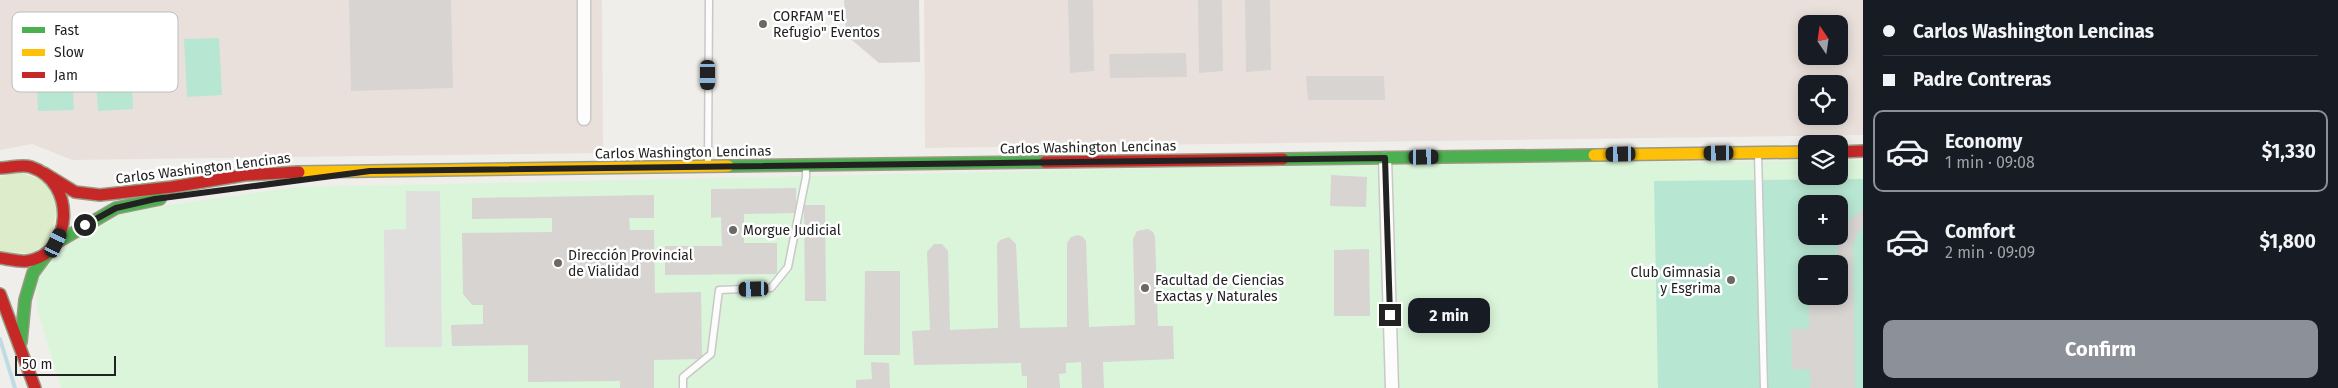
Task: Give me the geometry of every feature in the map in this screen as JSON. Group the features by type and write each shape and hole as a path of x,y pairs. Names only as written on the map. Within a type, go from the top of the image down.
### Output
{"main road":[{"path":"1848,152 1863,151"},
{"name":"Carlos Washington Lencinas","path":"0,168 16,165 30,167 44,173 75,192 100,195 172,187 245,175 370,171 1798,152"},
{"name":"Carlos Washington Lencinas","path":"0,258 11,262 30,260 116,208 206,191 370,171"},
{"path":"20,345 25,300 33,273 52,247 64,225 65,205 58,187 44,173"},
{"path":"0,294 35,388"}],"street":[{"path":"584,0 584,119"},
{"path":"1385,158 1392,388"}],"lane":[{"path":"708,167 709,0"},
{"path":"1758,153 1764,388"},
{"path":"683,388 683,377 711,354 719,290 771,288 788,267 806,177 806,165"}],"shaded area":[{"path":"0,0 602,0 603,153 72,160 32,144 0,150"},
{"path":"924,0 1863,0 1863,135 925,148"},
{"path":"406,191 440,191 442,347 385,347 384,230 406,229"}],"green space":[{"path":"219,38 222,95 187,97 184,39"},
{"path":"37,92 73,92 74,110 38,111"},
{"path":"97,92 132,92 133,109 98,111"},
{"path":"1863,160 1863,388 61,388 37,309 36,278 52,259 84,230 127,211 297,187 1411,163 1798,161 1798,185 1848,185 1848,161"},
{"path":"18,172 43,180 58,201 51,239 33,253 0,252 0,177"},
{"name":"Club Gimnasia y Esgrima","path":"1848,179 1863,179 1863,388 1658,388 1654,181 1798,180 1798,185 1848,185"}],"building":[{"path":"349,0 451,0 453,88 351,91"},
{"path":"844,0 919,0 920,62 879,63 846,35"},
{"path":"1068,0 1093,0 1094,71 1070,73"},
{"path":"1198,0 1222,0 1223,71 1199,73"},
{"path":"1245,0 1270,0 1271,70 1246,72"},
{"path":"1186,53 1187,77 1110,78 1109,54"},
{"path":"1306,76 1384,76 1385,100 1308,100"},
{"path":"1331,175 1367,177 1366,207 1330,206"},
{"name":"Morgue Judicial","path":"796,188 796,213 744,214 744,243 777,243 777,274 665,275 665,246 722,246 721,217 711,218 711,189"},
{"name":"Dirección Provincial de Vialidad","path":"654,195 654,218 629,218 630,230 654,230 655,293 701,292 702,359 654,360 654,388 620,388 620,381 528,382 528,345 452,346 451,325 483,324 483,305 472,305 463,294 462,233 552,232 552,218 472,219 472,198"},
{"path":"804,205 825,205 826,301 805,301"},
{"path":"1863,210 1863,227 1856,236 1853,247 1855,388 1810,388 1810,370 1792,369 1791,329 1809,329 1809,305 1848,305 1848,255 1837,255 1837,252 1838,245 1848,245 1848,222"},
{"name":"Facultad de Ciencias Exactas y Naturales","path":"1148,229 1153,232 1155,237 1158,326 1173,326 1174,359 1103,362 1104,388 1082,388 1081,362 1066,363 1066,373 1059,374 1060,388 1027,388 1027,376 1022,376 1021,363 914,365 912,331 930,330 927,252 934,244 942,244 948,251 950,330 998,328 997,244 1000,240 1009,237 1016,244 1020,328 1067,327 1067,243 1071,237 1078,235 1086,241 1089,327 1135,325 1133,239 1137,231"},
{"path":"1369,249 1370,316 1334,316 1334,250"},
{"path":"865,271 900,271 900,355 864,355"},
{"path":"871,362 889,363 890,388 856,388 856,380 872,379"}],"waterway":[{"path":"0,339 15,388"}],"traffic: fast":[{"path":"1283,159 1594,155"},
{"path":"728,166 1045,162"},
{"path":"56,243 116,208 160,199"},
{"path":"21,342 25,300 33,273 47,254"}],"traffic: slow":[{"path":"1594,155 1798,152"},
{"path":"299,172 728,166"}],"traffic: jam":[{"path":"1848,152 1863,151"},
{"path":"1045,162 1283,159"},
{"path":"0,168 27,166 46,175 56,187 62,202 64,217 61,233 54,246 42,256 27,261 0,258"},
{"path":"44,173 75,192 100,195 172,187 245,175 299,172"},
{"path":"0,294 35,388"}],"place":[{"name":"CORFAM \"El Refugio\" Eventos","path":"763,24"},
{"name":"Morgue Judicial","path":"733,230"},
{"name":"Dirección Provincial de Vialidad","path":"558,263"},
{"name":"Club Gimnasia y Esgrima","path":"1731,280"},
{"name":"Facultad de Ciencias Exactas y Naturales","path":"1145,288"}],"route":[{"path":"85,225 116,208 155,199 273,182 370,171 1385,158 1390,315"}]}
